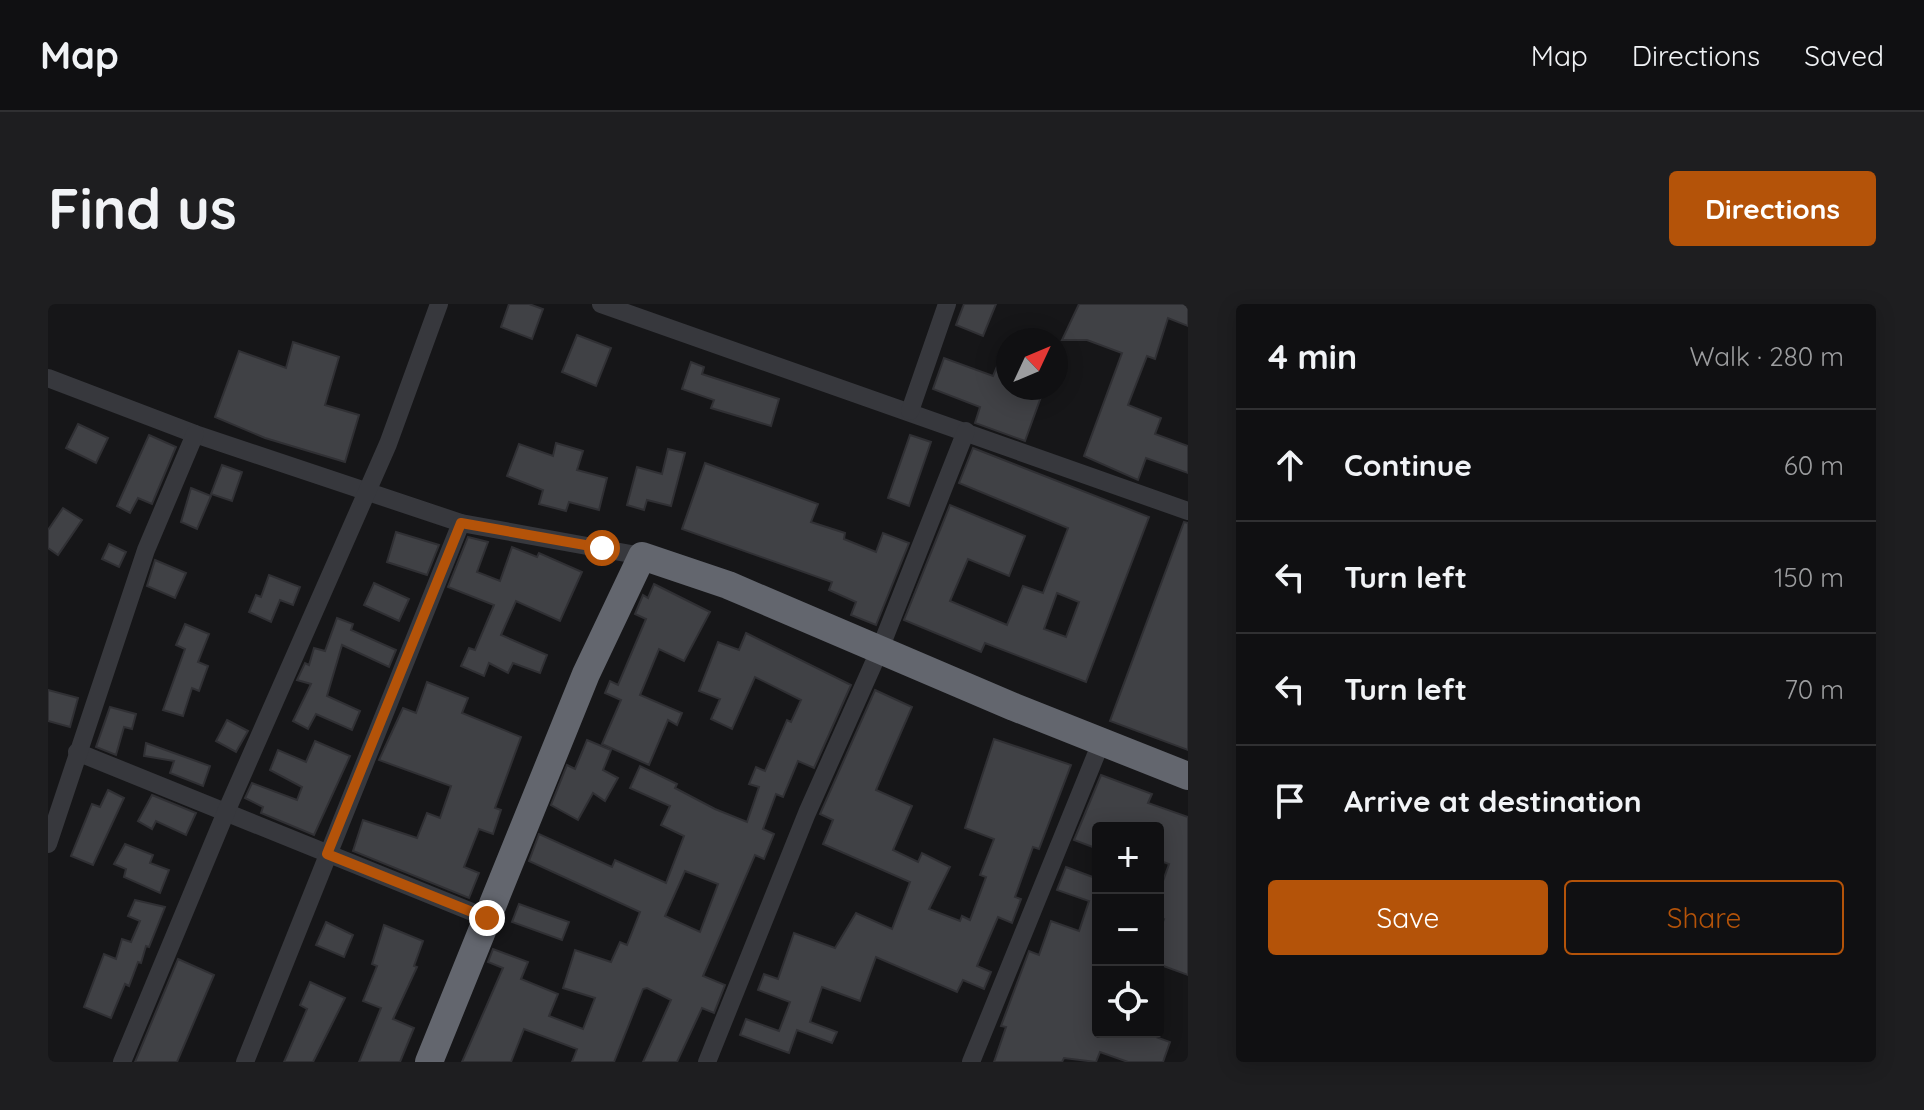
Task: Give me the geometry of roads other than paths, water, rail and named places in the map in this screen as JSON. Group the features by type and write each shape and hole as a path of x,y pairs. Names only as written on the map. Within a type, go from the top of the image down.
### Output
{"highway":[{"path":"429,1062 586,674 642,556 728,585 1188,776"}],"street":[{"path":"122,1062 226,812 367,491 439,304"},
{"path":"601,304 1188,511"},
{"path":"910,411 947,304"},
{"path":"48,378 195,434 461,523 642,556"},
{"path":"707,1062 807,813 880,649 966,431"},
{"path":"48,844 146,550 195,434"},
{"path":"245,1062 461,523"},
{"path":"971,1062 1102,740"},
{"path":"77,752 487,918"}]}
